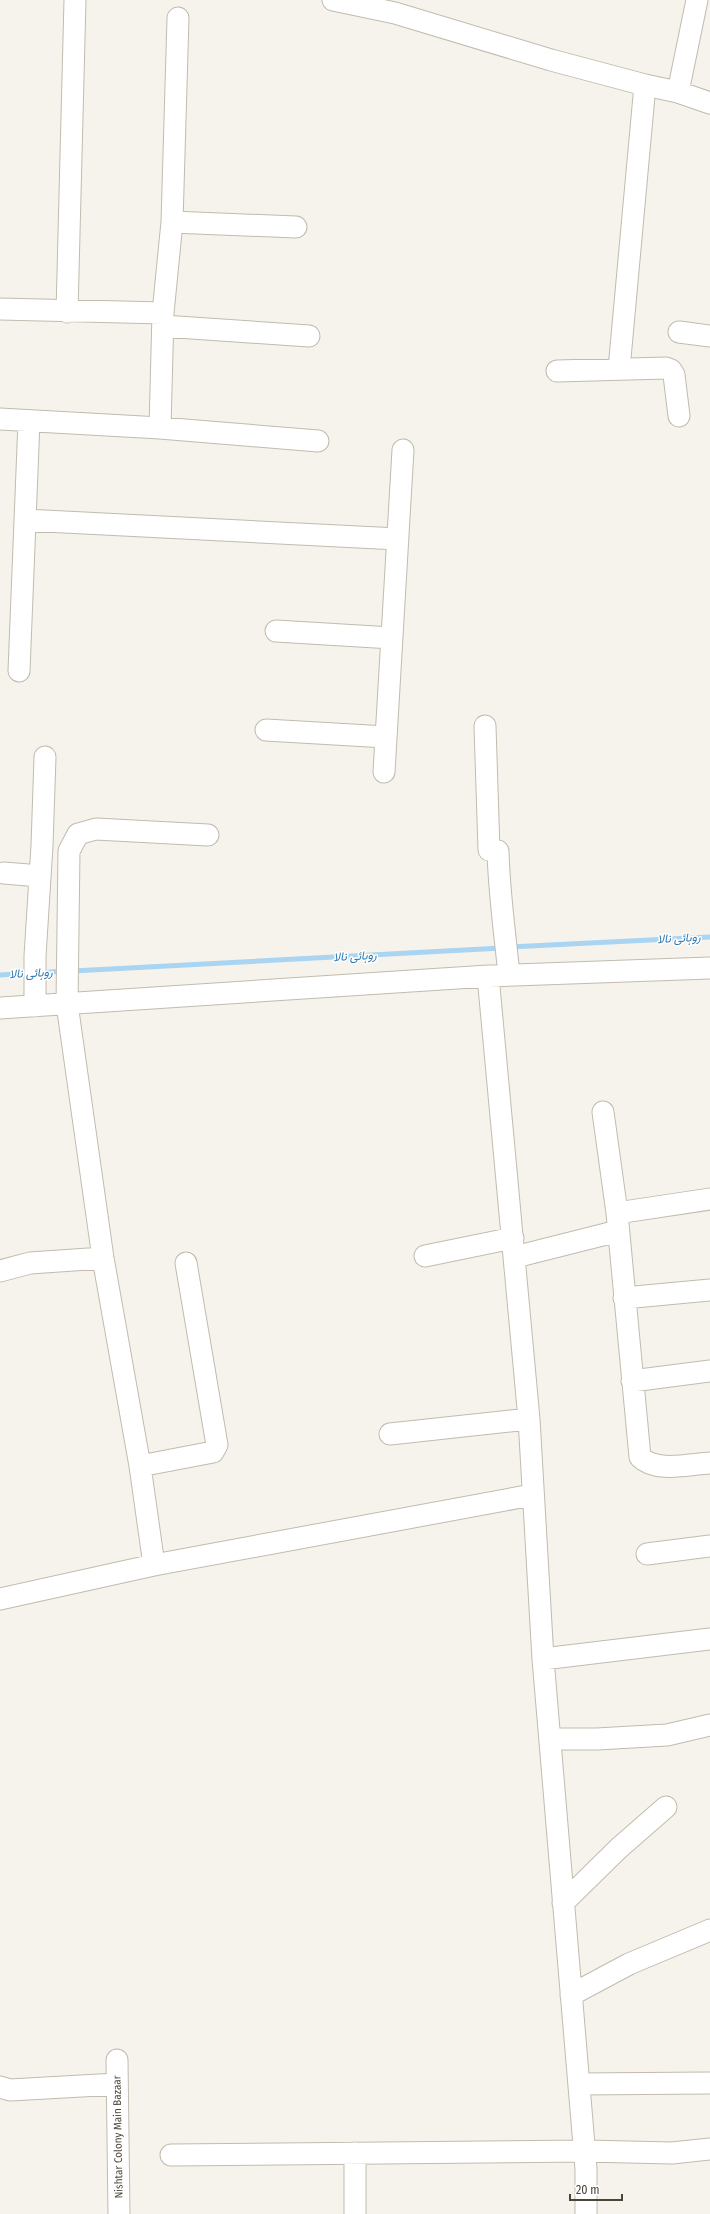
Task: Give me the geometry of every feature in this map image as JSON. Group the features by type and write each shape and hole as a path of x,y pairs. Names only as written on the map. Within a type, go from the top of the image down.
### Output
{"street":[{"path":"67,312 75,0"},
{"path":"333,0 395,13 551,60 645,85 678,92 710,103"},
{"path":"678,92 697,0"},
{"path":"160,428 163,319 172,222 178,18"},
{"path":"620,369 645,85"},
{"path":"172,222 296,227"},
{"path":"0,309 163,319 309,336"},
{"path":"679,332 710,336"},
{"path":"557,371 666,368 671,370 674,375 680,416"},
{"path":"0,419 160,428 318,441"},
{"path":"19,671 29,421"},
{"path":"384,772 403,450"},
{"path":"25,520 398,539"},
{"path":"276,631 392,638"},
{"path":"485,726 489,850 498,851 499,883 508,968"},
{"path":"266,730 386,737"},
{"path":"35,998 35,956 45,757"},
{"path":"154,1565 140,1466 103,1258 67,1004 69,850 78,834 96,829 208,835"},
{"path":"4,873 40,876"},
{"path":"0,1008 35,998 67,1004 488,976 508,968 710,968"},
{"path":"488,976 529,1419 532,1495 543,1659 551,1739 563,1903 579,2084 584,2151 586,2214"},
{"path":"604,1112 617,1222 640,1457 646,1463 665,1466 710,1463"},
{"path":"425,1256 514,1247 710,1199"},
{"path":"0,1271 30,1262 103,1258"},
{"path":"140,1466 214,1452 217,1445 186,1263"},
{"path":"624,1298 710,1290"},
{"path":"632,1380 710,1371"},
{"path":"390,1434 529,1419"},
{"path":"0,1599 154,1565 532,1495"},
{"path":"647,1554 710,1546"},
{"path":"543,1659 710,1639"},
{"path":"551,1739 597,1739 667,1735 710,1725"},
{"path":"563,1903 619,1848 666,1808"},
{"path":"571,1995 629,1964 710,1930"},
{"name":"Nishtar Colony Main Bazaar","path":"117,2060 118,2214"},
{"path":"579,2084 710,2083"},
{"path":"0,2087 10,2090 117,2084"},
{"path":"171,2155 584,2151 672,2153 710,2149"},
{"path":"355,2153 355,2214"}],"waterway":[{"name":"روہائی نالا","path":"510,947 710,937"},
{"name":"روہائی نالا","path":"73,971 502,948"},
{"name":"روہائی نالا","path":"39,973 63,971"},
{"name":"روہائی نالا","path":"0,975 31,973"}]}
